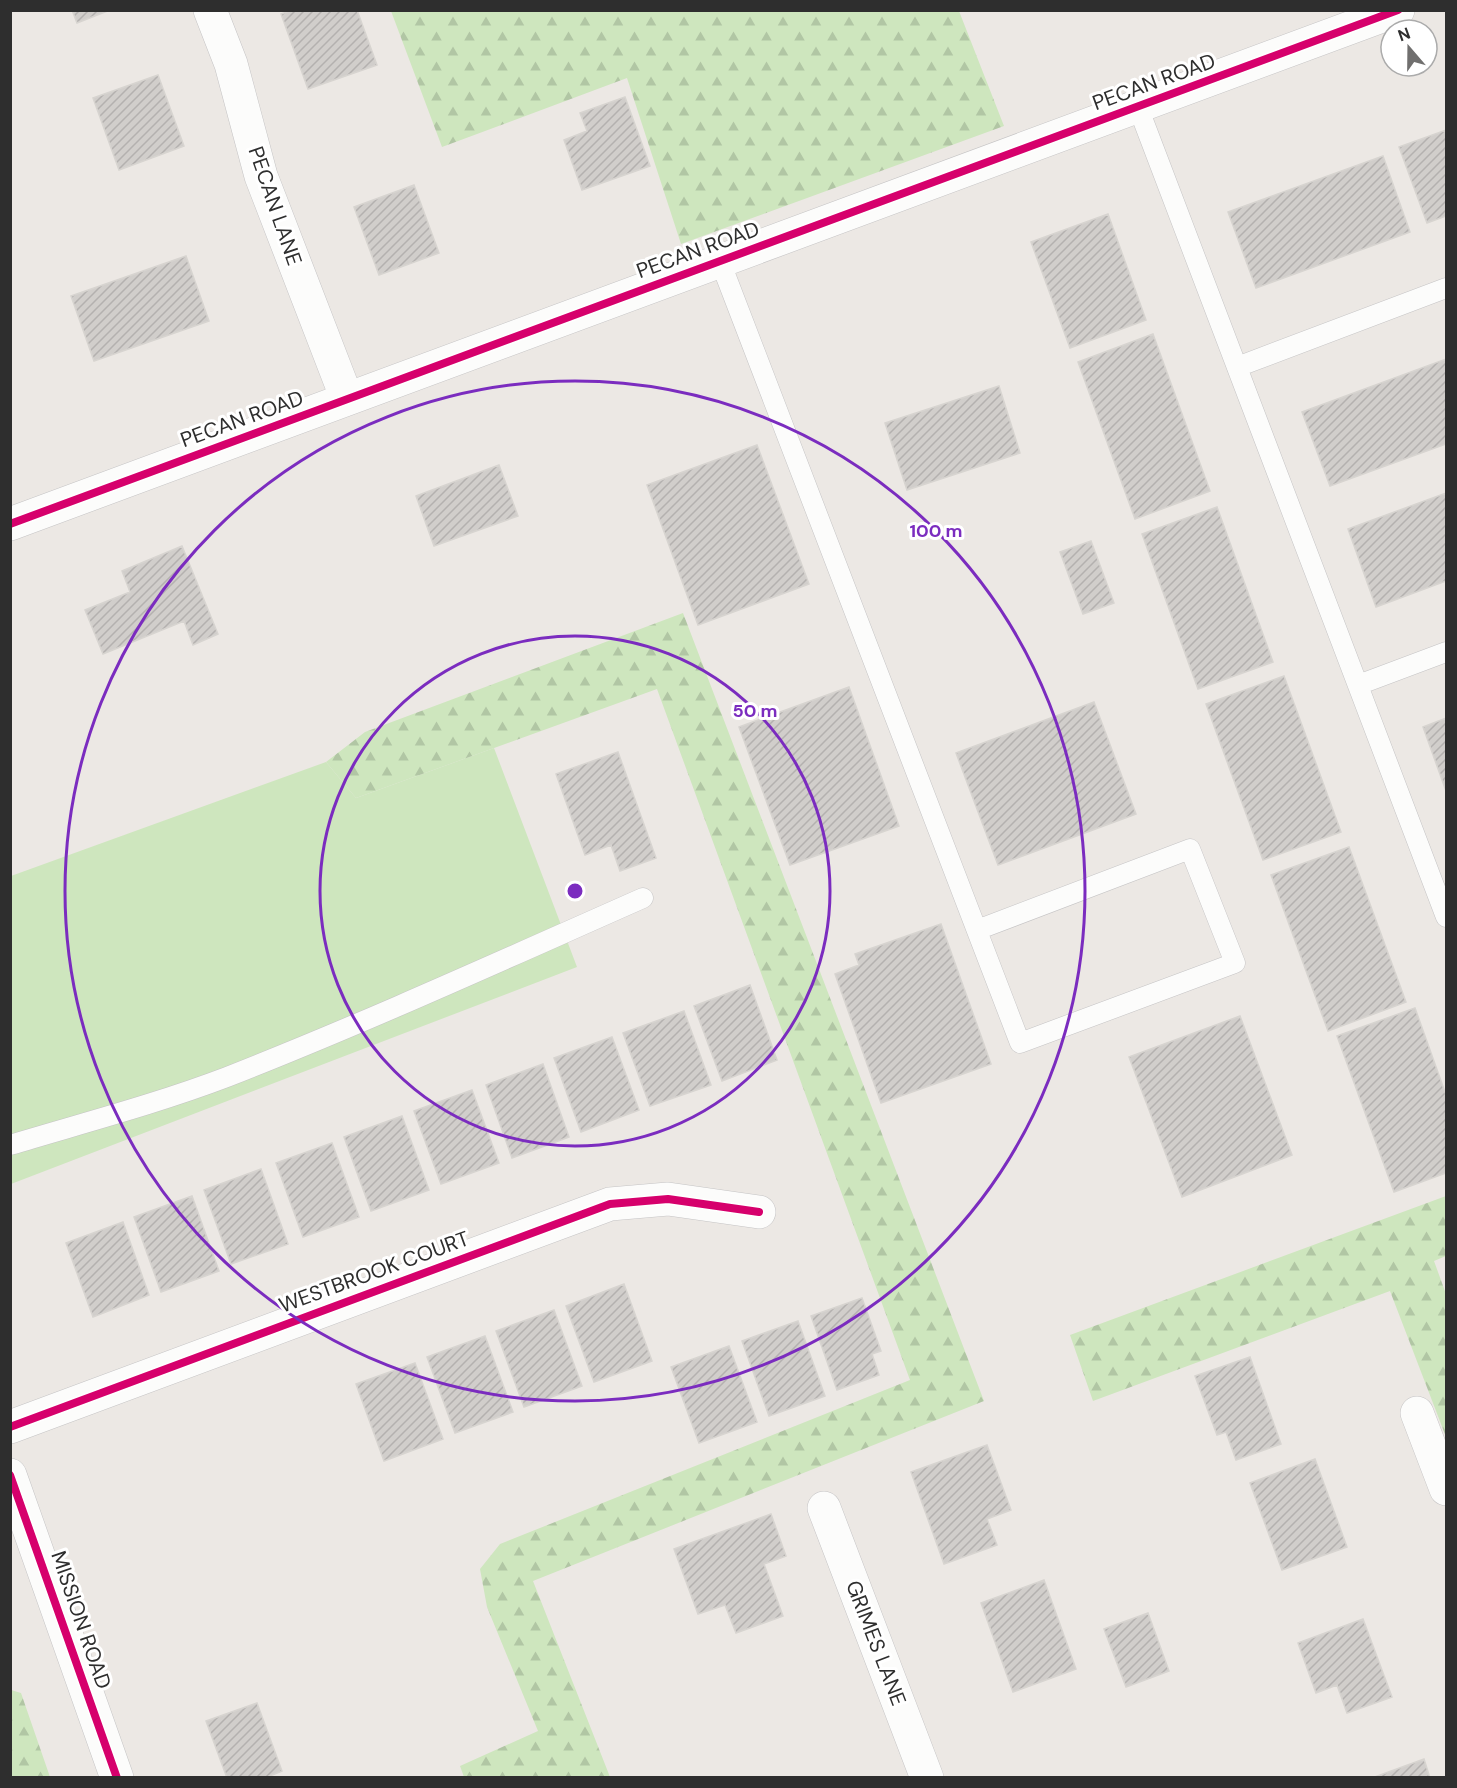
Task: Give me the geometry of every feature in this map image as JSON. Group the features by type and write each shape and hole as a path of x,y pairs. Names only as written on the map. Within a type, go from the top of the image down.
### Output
{"street":[{"name":"PECAN LANE","path":"210,10 231,64 261,176 347,399"},
{"name":"PECAN ROAD","path":"10,524 1398,11"},
{"name":"WESTBROOK COURT","path":"10,1427 610,1204 668,1199 759,1212"},
{"path":"1418,1413 1446,1489"},
{"name":"MISSION ROAD","path":"10,1475 117,1778"},
{"name":"GRIMES LANE","path":"825,1508 927,1778"}],"lane":[{"path":"1138,107 1446,917"},
{"path":"720,261 1020,1043 1235,963 1190,849 977,930"},
{"path":"1238,367 1446,288"},
{"path":"1358,685 1446,652"},
{"path":"10,1145 142,1106 225,1077 441,988 643,898"}],"green space":[{"path":"391,11 959,11 1004,126 681,244 627,78 442,147"},
{"path":"683,613 984,1401 533,1581 610,1777 464,1777 460,1766 538,1731 487,1607 480,1569 500,1544 910,1380 657,689 356,798 326,762 365,732"},
{"path":"494,748 577,967 11,1184 11,876 326,762 356,798"},
{"path":"1446,1196 1446,1256 1434,1261 1446,1294 1446,1437 1390,1291 1093,1401 1070,1335"},
{"path":"11,1690 21,1693 50,1777 11,1777"}],"building":[{"path":"72,10 110,10 77,23"},
{"path":"292,10 357,10 377,65 308,89 281,14"},
{"path":"158,75 184,146 119,170 93,98"},
{"path":"625,97 650,166 582,190 564,140 587,131 580,113"},
{"path":"1446,130 1446,216 1427,223 1399,147"},
{"path":"1383,156 1410,232 1256,288 1228,212"},
{"path":"414,185 439,253 379,275 354,207"},
{"path":"1108,214 1146,320 1070,348 1031,242"},
{"path":"186,256 209,321 94,361 71,296"},
{"path":"1153,334 1210,491 1135,519 1078,362"},
{"path":"1446,359 1446,444 1330,486 1302,412"},
{"path":"999,386 1020,453 907,490 885,423"},
{"path":"757,445 809,584 698,625 647,485"},
{"path":"499,465 518,516 434,546 416,496"},
{"path":"1446,493 1446,581 1376,607 1348,529"},
{"path":"1217,507 1273,662 1198,689 1142,534"},
{"path":"1091,541 1114,603 1083,614 1060,552"},
{"path":"182,546 218,634 193,645 184,621 103,654 85,610 130,592 122,571"},
{"path":"1284,676 1341,832 1263,860 1206,704"},
{"path":"849,687 899,826 790,865 739,727"},
{"path":"1094,702 1136,814 998,865 956,753"},
{"path":"1446,718 1446,791 1423,727"},
{"path":"618,752 656,858 620,871 611,845 585,855 556,774"},
{"path":"1349,847 1406,1002 1328,1031 1271,875"},
{"path":"941,924 991,1064 881,1103 835,974 859,965 855,954"},
{"path":"750,985 777,1060 722,1081 694,1006"},
{"path":"1415,1008 1446,1095 1446,1173 1394,1192 1337,1036"},
{"path":"684,1011 711,1085 650,1106 623,1033"},
{"path":"1240,1016 1292,1155 1182,1197 1129,1057"},
{"path":"612,1037 639,1110 581,1132 554,1058"},
{"path":"543,1064 569,1137 512,1158 486,1085"},
{"path":"472,1090 499,1163 441,1184 414,1111"},
{"path":"402,1116 429,1190 371,1211 344,1137"},
{"path":"332,1143 359,1217 303,1237 276,1163"},
{"path":"261,1169 288,1244 231,1264 204,1190"},
{"path":"192,1196 219,1271 161,1292 134,1217"},
{"path":"123,1222 149,1295 93,1317 66,1243"},
{"path":"624,1284 652,1361 594,1382 566,1306"},
{"path":"862,1298 881,1351 872,1354 879,1375 837,1390 811,1316"},
{"path":"554,1310 582,1386 524,1407 496,1331"},
{"path":"798,1321 825,1396 769,1416 742,1341"},
{"path":"485,1336 513,1412 455,1433 427,1357"},
{"path":"729,1346 757,1422 699,1443 671,1367"},
{"path":"1250,1357 1281,1444 1236,1460 1226,1432 1217,1435 1195,1376"},
{"path":"415,1363 443,1439 384,1461 356,1384"},
{"path":"987,1445 1011,1510 987,1519 997,1545 944,1564 911,1472"},
{"path":"1315,1459 1347,1547 1282,1570 1250,1483"},
{"path":"771,1514 786,1556 764,1564 783,1616 736,1633 725,1605 698,1614 674,1549"},
{"path":"1044,1580 1076,1669 1013,1692 981,1603"},
{"path":"1148,1613 1169,1671 1126,1687 1104,1629"},
{"path":"1363,1619 1392,1697 1347,1713 1337,1685 1316,1693 1298,1643"},
{"path":"257,1703 282,1771 265,1778 227,1778 206,1721"},
{"path":"1424,1759 1430,1778 1372,1778"}],"cycle path":[{"path":"10,524 1398,10"},
{"path":"10,1427 610,1204 668,1199 759,1212"},
{"path":"10,1475 117,1778"}]}
